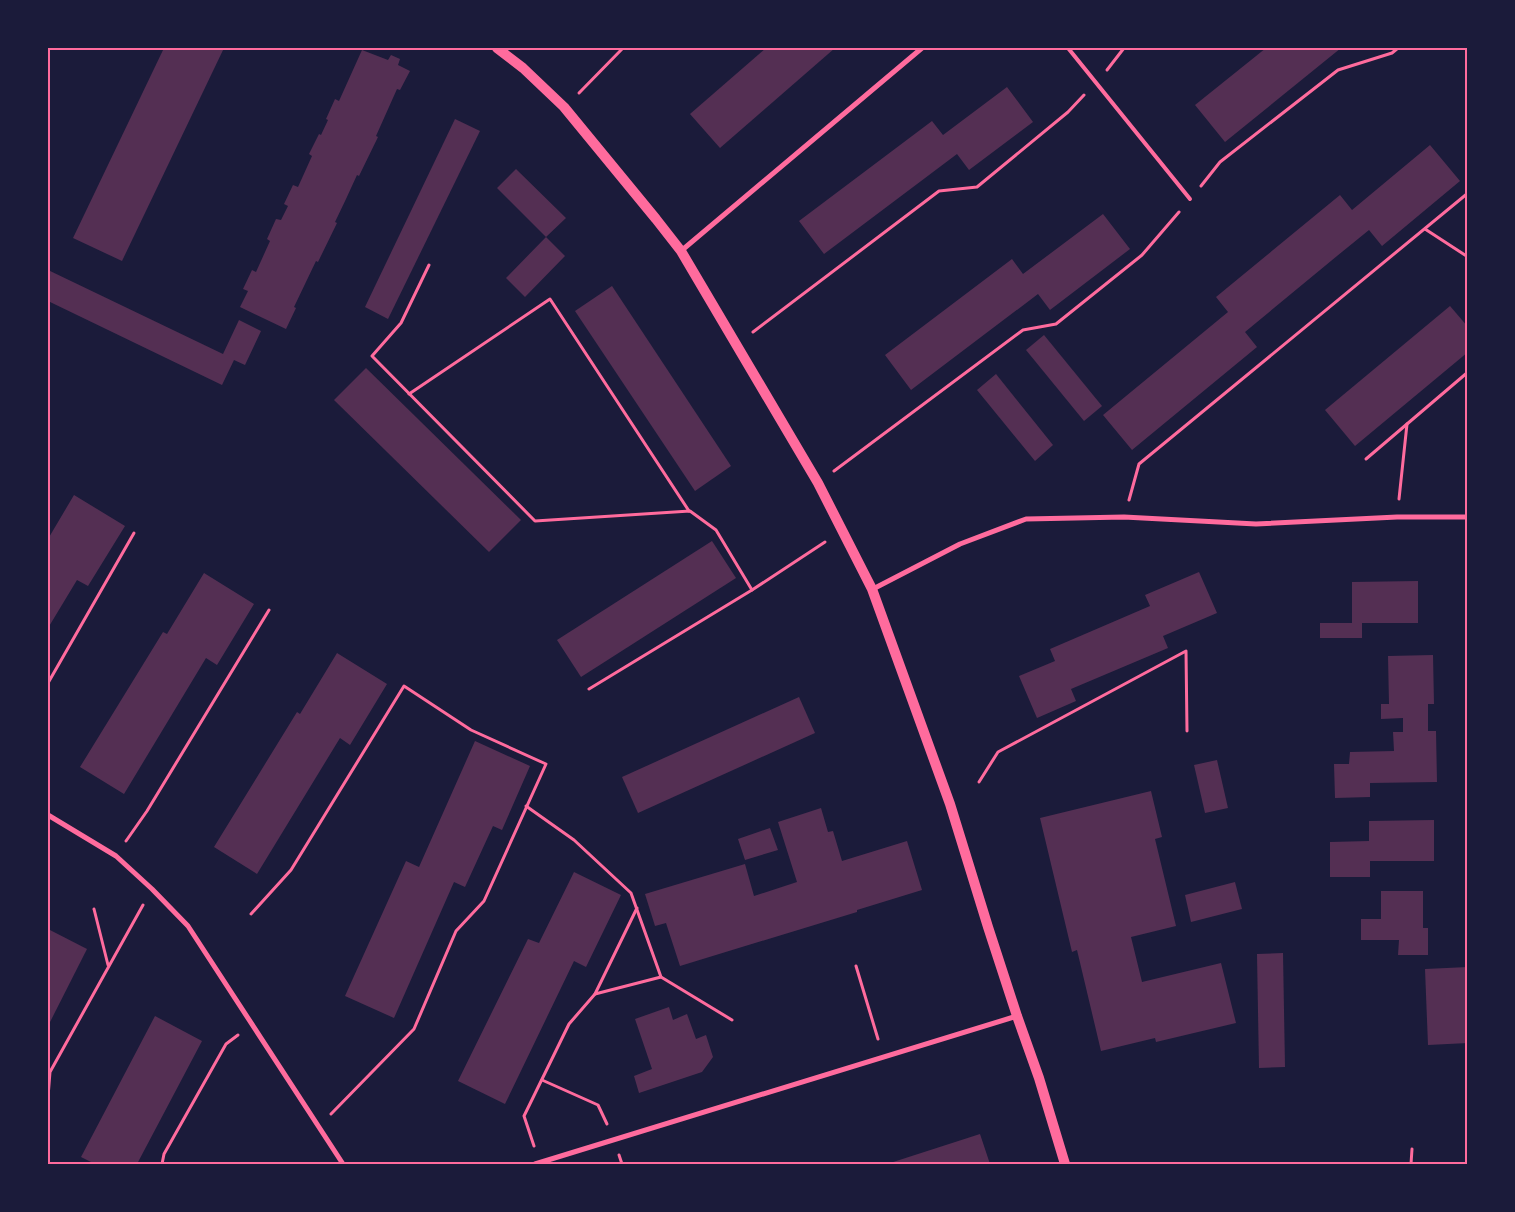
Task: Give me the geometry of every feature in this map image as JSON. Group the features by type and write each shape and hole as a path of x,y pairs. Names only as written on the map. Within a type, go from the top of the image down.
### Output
{"main road":[{"path":"498,48 523,68 564,107 681,252 818,483 872,589 950,804 1016,1016 1065,1164"}],"street":[{"path":"681,252 922,48"},
{"path":"872,589 960,544 1026,519 1124,517 1256,524 1397,517 1468,517"},
{"path":"48,815 116,856 152,888 188,926 343,1164"},
{"path":"537,1164 1016,1016"}],"lane":[{"path":"1068,48 1190,198"}],"path":[{"path":"564,107 623,48"},
{"path":"736,344 939,190 977,187 1068,112 1096,83 1124,48"},
{"path":"818,483 1023,330 1056,324 1142,255 1220,162 1338,70 1392,53 1398,48"},
{"path":"1124,517 1139,464 1468,193"},
{"path":"1425,229 1468,257"},
{"path":"429,266 401,323 372,356 536,521 690,511"},
{"path":"409,394 550,299 690,511 716,530 752,590"},
{"path":"1366,458 1468,372"},
{"path":"1397,517 1407,424"},
{"path":"589,690 752,590 842,531"},
{"path":"48,683 134,533"},
{"path":"116,856 147,811 269,610"},
{"path":"979,782 998,752 1186,651 1187,731"},
{"path":"250,914 291,870 404,686 471,730 546,764 484,901 456,931 414,1028 319,1127"},
{"path":"526,806 574,840 631,893 661,977 732,1020"},
{"path":"48,1098 50,1072 152,888"},
{"path":"537,1164 524,1116 569,1024 595,994 637,908"},
{"path":"94,909 108,966"},
{"path":"856,966 884,1056"},
{"path":"595,994 661,977"},
{"path":"162,1164 164,1154 226,1044 252,1025"},
{"path":"542,1080 598,1105 614,1140"},
{"path":"1411,1164 1412,1149"}],"building":[{"path":"164,48 224,48 122,261 73,238"},
{"path":"766,48 835,48 720,148 690,114"},
{"path":"1266,48 1341,48 1225,142 1195,105"},
{"path":"362,50 388,60 391,55 400,59 398,65 410,71 400,90 397,89 376,136 378,137 359,176 357,175 335,222 337,223 294,307 296,308 286,329 240,307 248,291 243,289 252,270 256,272 270,241 267,239 276,219 281,220 288,206 284,204 293,185 298,187 312,156 309,154 319,134 321,135 335,99 339,101"},
{"path":"1007,87 1033,122 969,170 957,154 824,254 799,221 932,121 943,135"},
{"path":"455,119 480,131 388,319 365,307"},
{"path":"1430,145 1460,181 1382,246 1369,230 1337,256 1245,332 1257,347 1132,450 1103,415 1228,312 1216,297 1340,195 1352,210"},
{"path":"516,169 566,218 546,237 497,188"},
{"path":"1103,214 1130,249 1050,310 1038,294 911,390 885,355 1012,259 1023,274"},
{"path":"546,237 565,256 525,297 506,278"},
{"path":"48,270 223,354 239,320 261,331 245,365 234,360 222,385 48,301"},
{"path":"612,286 731,466 695,491 575,311"},
{"path":"1450,306 1468,327 1468,352 1355,446 1325,410"},
{"path":"1044,335 1102,406 1084,421 1026,350"},
{"path":"366,368 521,520 489,552 334,400"},
{"path":"996,374 1053,445 1035,461 977,390"},
{"path":"74,495 125,526 88,586 77,580 48,628 48,539"},
{"path":"712,541 736,578 581,677 557,640"},
{"path":"1199,572 1217,613 1163,636 1168,648 1071,689 1076,701 1037,718 1019,676 1055,661 1050,649 1150,606 1145,595"},
{"path":"204,573 254,604 217,665 206,658 124,794 80,767 163,632 167,634"},
{"path":"1418,581 1418,623 1362,623 1362,638 1320,638 1320,623 1352,623 1352,582"},
{"path":"337,653 387,684 350,745 340,738 257,874 214,847 297,712 300,714"},
{"path":"1433,655 1434,704 1428,704 1428,731 1436,731 1437,782 1370,783 1370,797 1335,798 1334,764 1349,764 1350,752 1394,751 1393,732 1403,732 1403,718 1381,719 1381,704 1389,704 1388,656"},
{"path":"799,697 815,733 638,813 622,777"},
{"path":"475,741 530,766 502,830 493,826 465,887 454,882 394,1018 345,996 406,861 419,867"},
{"path":"1217,760 1228,808 1205,813 1194,765"},
{"path":"1151,791 1162,837 1155,839 1176,926 1131,937 1142,982 1221,963 1236,1023 1156,1042 1155,1038 1101,1051 1077,950 1072,952 1040,818"},
{"path":"821,808 828,832 833,831 842,861 907,841 922,890 857,910 857,912 680,966 666,923 655,926 645,894 745,864 754,896 797,882 778,822"},
{"path":"1434,820 1434,861 1370,861 1370,877 1330,877 1330,842 1369,841 1369,821"},
{"path":"770,828 778,850 745,860 738,839"},
{"path":"574,872 621,895 586,967 574,961 505,1104 458,1081 528,939 539,943"},
{"path":"1235,882 1242,909 1191,922 1185,895"},
{"path":"1381,891 1423,891 1423,928 1428,928 1428,955 1398,955 1399,940 1361,940 1361,919 1381,919"},
{"path":"48,929 87,949 48,1026"},
{"path":"1283,953 1285,1067 1259,1068 1257,954"},
{"path":"1468,967 1468,1043 1428,1045 1425,969"},
{"path":"669,1007 673,1020 687,1014 696,1039 706,1035 713,1057 702,1072 639,1093 634,1076 652,1069 635,1019"},
{"path":"155,1016 202,1041 137,1164 89,1164 91,1162 81,1157"},
{"path":"980,1134 990,1164 887,1164"}]}
